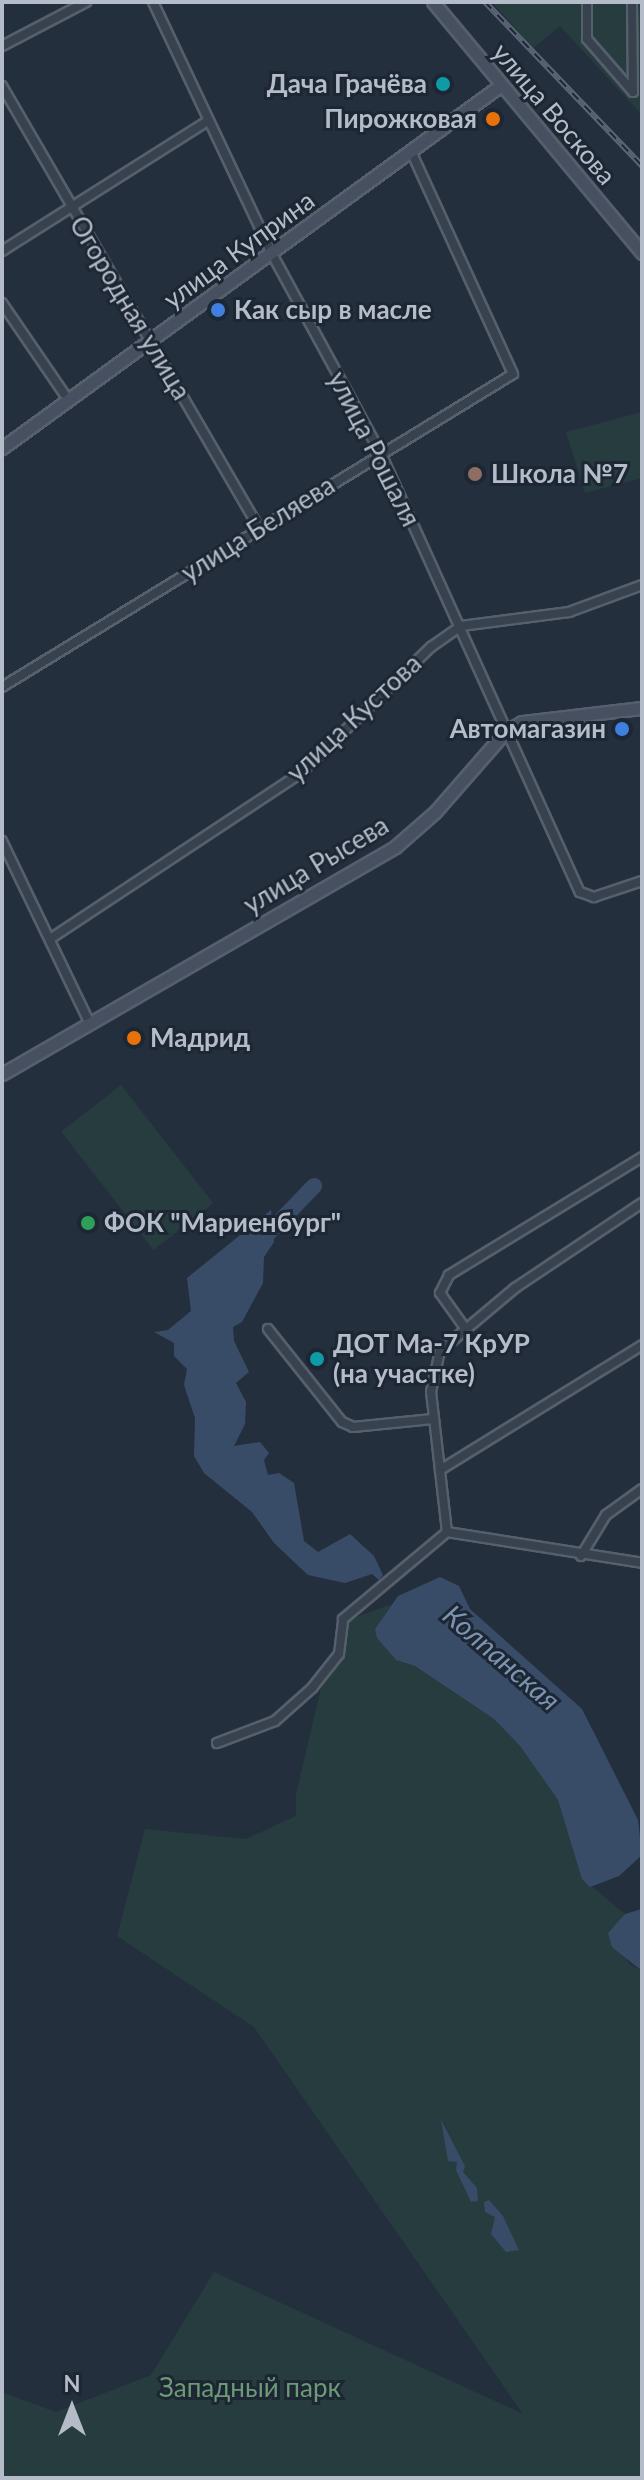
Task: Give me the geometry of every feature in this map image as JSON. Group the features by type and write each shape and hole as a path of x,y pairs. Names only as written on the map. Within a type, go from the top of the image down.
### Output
{"street":[{"path":"2,46 86,2"},
{"name":"улица Рошаля","path":"153,2 272,254 381,454 580,892 588,897 642,881"},
{"name":"улица Воскова","path":"433,2 642,253"},
{"path":"587,2 587,39 633,92 632,2"},
{"name":"улица Куприна","path":"4,443 69,401 501,85"},
{"name":"Огородная улица","path":"2,86 259,528"},
{"path":"2,251 208,121"},
{"name":"улица Беляева","path":"2,687 513,374 412,153"},
{"path":"2,303 69,401"},
{"name":"улица Кустова","path":"50,939 302,772 431,647 461,626 569,612 642,585"},
{"path":"506,731 522,722 642,708"},
{"name":"улица Рысева","path":"2,1074 395,847 435,812 506,731"},
{"path":"2,841 90,1024"},
{"path":"465,1328 440,1293 449,1275 642,1157"},
{"path":"447,1532 433,1419 431,1372 440,1351 465,1328 642,1203"},
{"path":"268,1329 342,1422 353,1427 433,1419"},
{"path":"440,1470 642,1345"},
{"path":"581,1556 606,1515 642,1489"},
{"path":"447,1532 581,1556 642,1563"},
{"path":"217,1743 275,1721 312,1688 339,1654 343,1619 447,1532"}],"green space":[{"path":"492,2 642,2 642,115 560,26 533,48"},
{"path":"642,412 642,478 585,493 566,432"},
{"path":"121,1085 213,1203 153,1250 61,1132"},
{"name":"Западный парк","path":"392,1604 375,1629 396,1660 415,1666 494,1719 520,1746 558,1800 583,1879 625,1914 613,1929 629,1964 642,1971 642,2478 2,2478 2,2392 56,2412 151,2375 214,2272 523,2414 254,2027 117,1936 145,1829 246,1839 296,1816 296,1794 321,1688 339,1654 340,1623"}],"water":[{"path":"271,1210 274,1242 264,1257 263,1283 242,1322 233,1327 234,1341 249,1372 236,1383 246,1402 245,1424 234,1446 260,1442 269,1453 264,1460 268,1475 279,1473 294,1483 304,1541 318,1552 350,1534 374,1556 383,1575 379,1580 372,1574 345,1583 308,1575 274,1543 252,1512 204,1473 194,1456 195,1418 184,1385 187,1369 174,1356 174,1343 154,1332 168,1330 191,1311 187,1278"},
{"path":"440,1577 459,1586 470,1609 582,1709 638,1820 642,1855 619,1876 590,1887 582,1879 558,1800 520,1746 494,1719 415,1666 396,1660 377,1638 375,1629 398,1596"},
{"path":"642,1909 642,1971 612,1947 608,1933 625,1914"},
{"path":"441,2120 465,2166 463,2172 477,2188 478,2201 471,2202 456,2170 457,2162 448,2161"},
{"path":"489,2200 503,2216 519,2250 506,2252 491,2234 495,2217 485,2212 484,2202"}],"waterway":[{"name":"Колпанская","path":"260,1242 314,1186"}],"railway":[{"path":"485,2 642,166"}],"place":[{"name":"Дача Грачёва","path":"443,84"},
{"name":"Пирожковая","path":"493,119"},
{"name":"Как сыр в масле","path":"218,310"},
{"name":"Школа №7","path":"475,474"},
{"name":"Автомагазин","path":"622,729"},
{"name":"Мадрид","path":"134,1038"},
{"name":"ФОК \"Мариенбург\"","path":"88,1223"},
{"name":"ДОТ Ма-7 КрУР (на участке)","path":"317,1359"}]}
